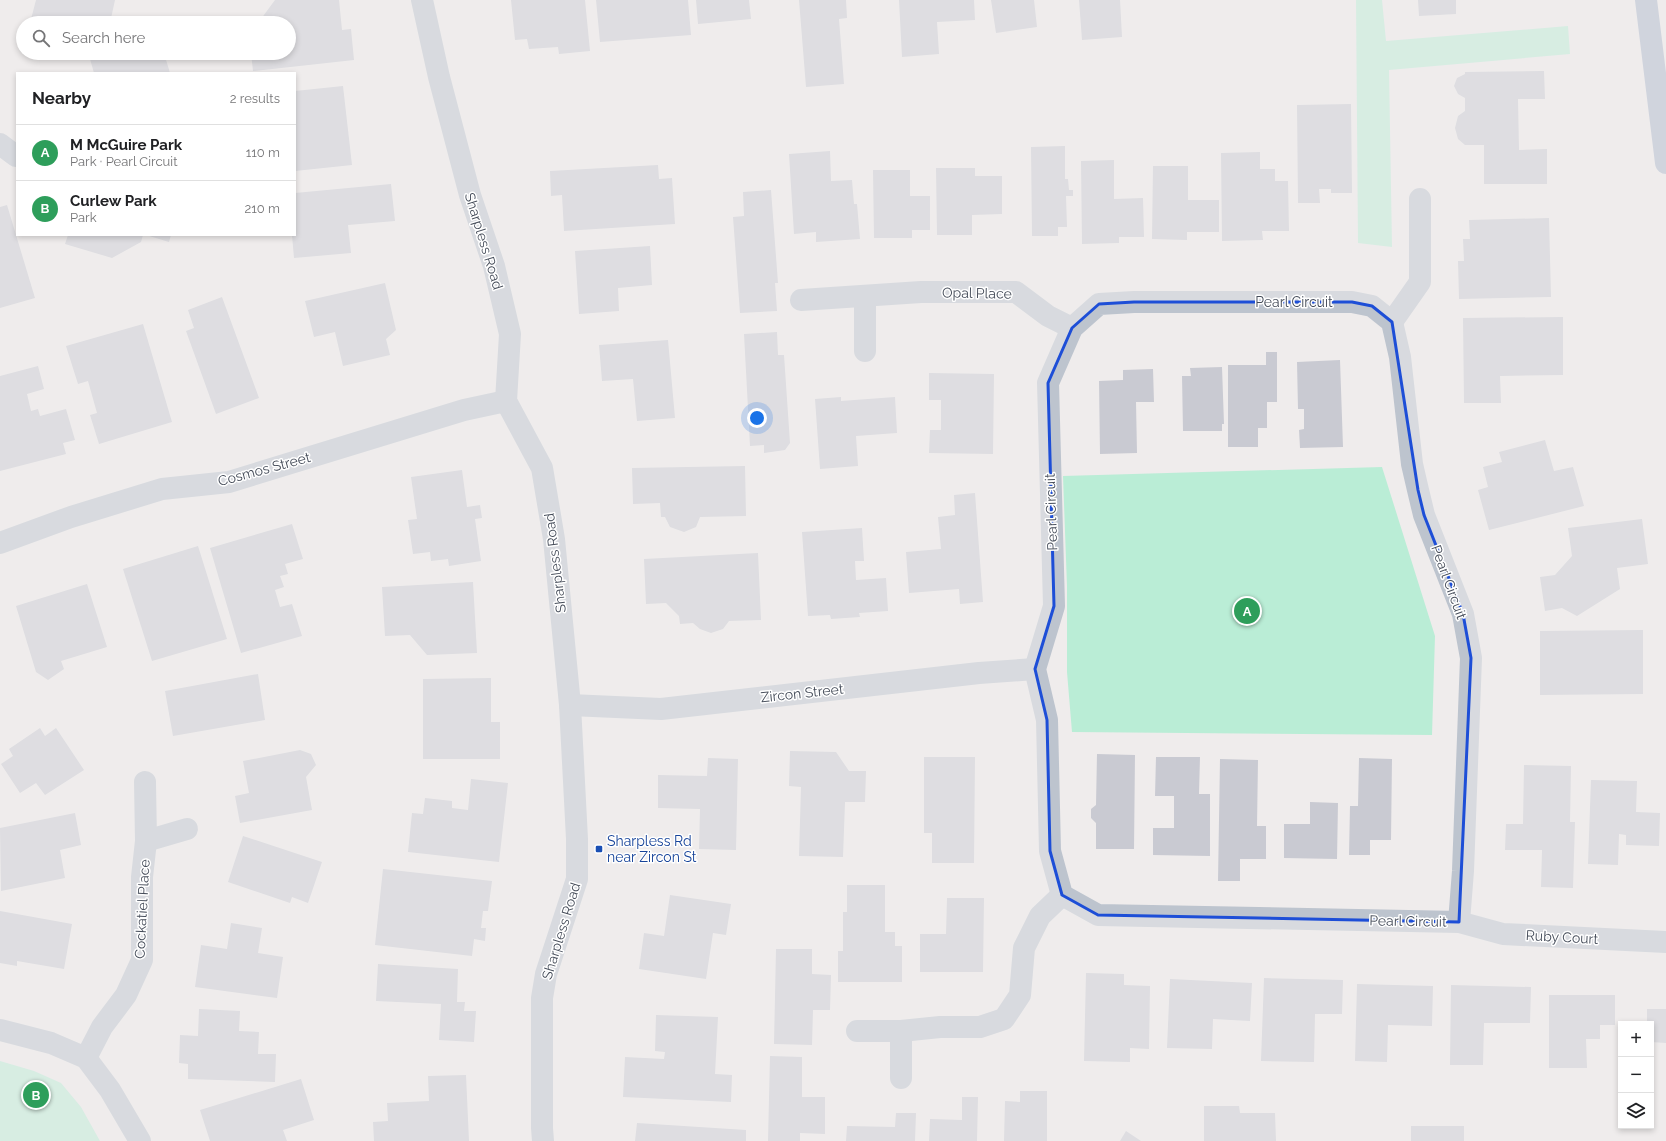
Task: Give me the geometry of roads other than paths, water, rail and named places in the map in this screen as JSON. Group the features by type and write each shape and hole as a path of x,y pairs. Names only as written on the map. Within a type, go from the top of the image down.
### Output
{"main road":[{"path":"1646,0 1659,60 1666,163"}],"street":[{"name":"Sharpless Road","path":"422,0 442,92 470,195 494,266 510,334 506,401 542,468 554,539 570,705 577,839 577,879 546,974 542,998 542,1128 544,1141"},
{"path":"1392,322 1420,282 1420,200"},
{"name":"Opal Place","path":"801,300 921,292 1016,292 1048,316 1072,328"},
{"path":"865,296 865,351"},
{"name":"Pearl Circuit","path":"1035,669 1054,606 1048,383 1072,328 1099,304 1134,302 1352,302 1372,306 1392,322 1400,357 1412,464 1418,490 1424,515 1463,614 1471,658 1463,871 1459,922 1098,914 1062,895"},
{"name":"Cosmos Street","path":"0,543 71,517 162,489 229,482 464,410 506,401"},
{"path":"857,1031 901,1031 940,1027 980,1027 1004,1019 1020,995 1024,948 1040,916 1062,895 1050,851 1047,720 1035,669"},
{"name":"Zircon Street","path":"570,705 661,709 979,673 1035,669"},
{"name":"Cockatiel Place","path":"86,1058 102,1027 126,995 142,960 142,877 146,841 145,782"},
{"path":"146,841 187,829"},
{"name":"Ruby Court","path":"1459,922 1503,934 1666,942"},
{"path":"0,1030 51,1043 86,1058 110,1090 140,1141"},
{"path":"901,1031 901,1078"}],"place":[{"name":"M McGuire Park","path":"1247,611"},
{"name":"Sharpless Rd near Zircon St","path":"599,849"},
{"name":"Curlew Park","path":"36,1095"}]}
